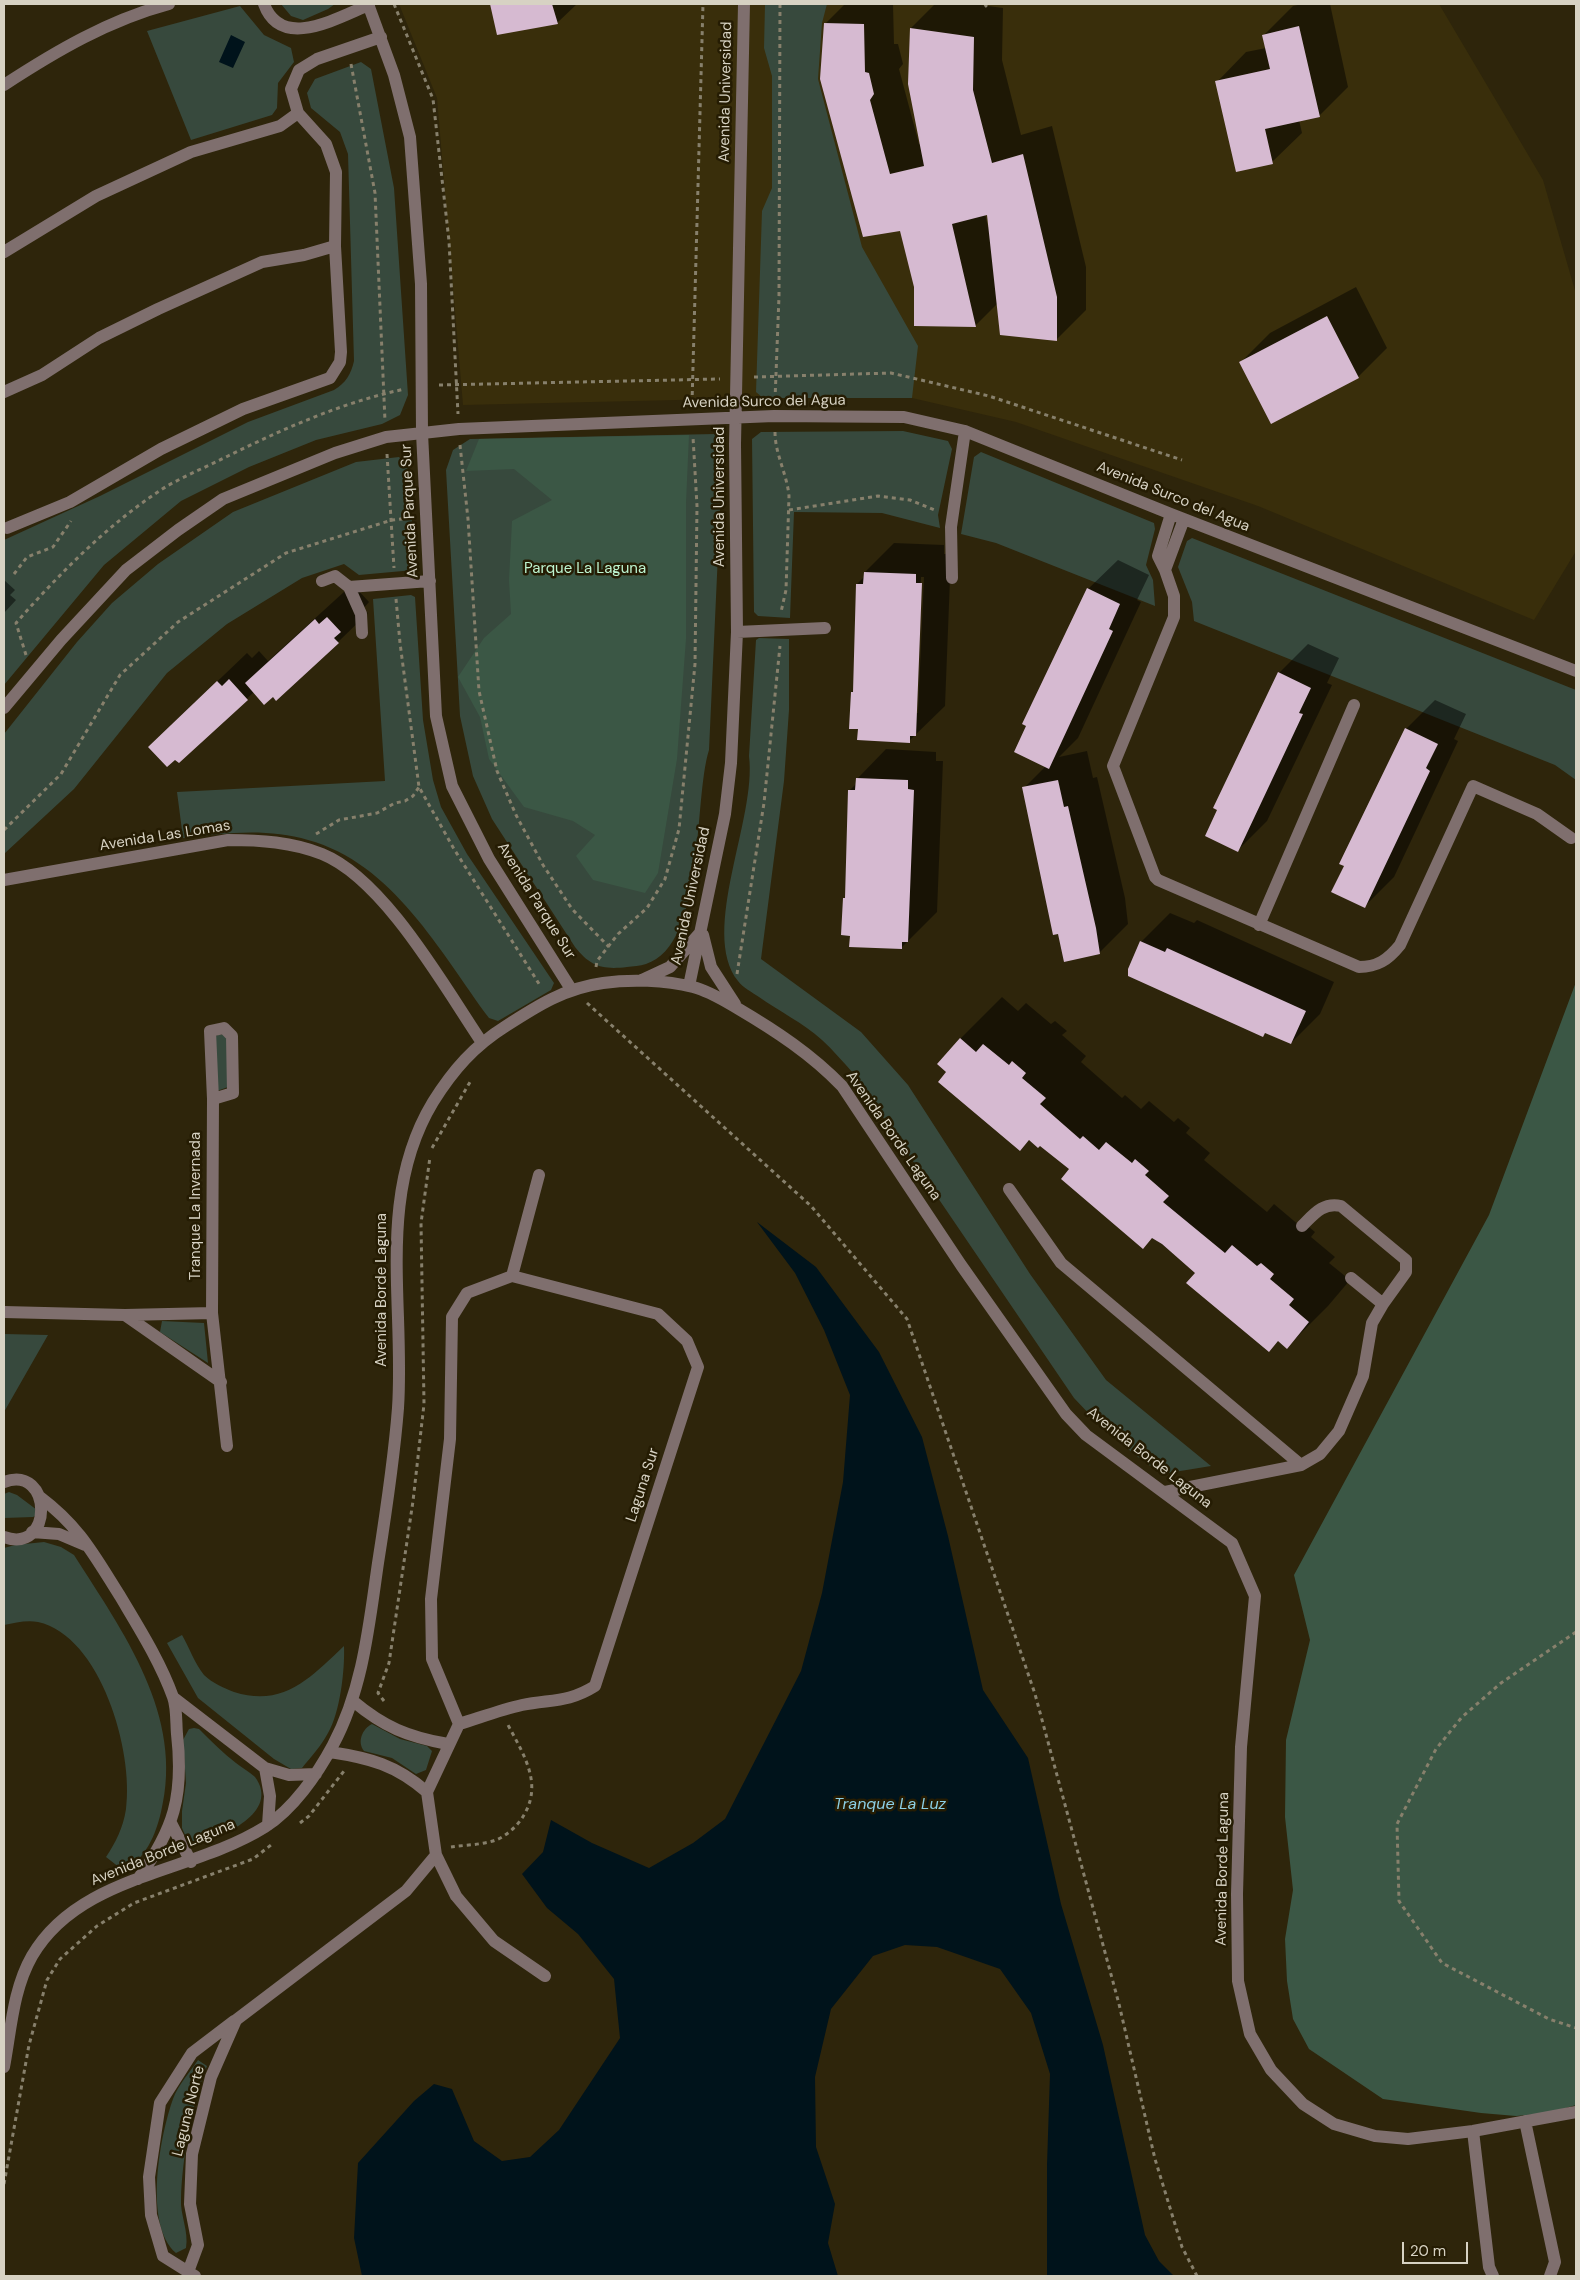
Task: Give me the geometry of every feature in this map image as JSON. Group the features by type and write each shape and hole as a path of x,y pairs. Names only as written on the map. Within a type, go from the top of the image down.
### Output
{"street":[{"path":"4,85 69,44 141,12 169,4"},
{"path":"264,4 273,20 287,28 306,28 369,5"},
{"name":"Avenida Universidad","path":"688,986 702,930 726,806 731,763 737,632 736,378 744,4"},
{"name":"Avenida Parque Sur","path":"369,5 394,75 410,137 421,284 422,433 436,716 452,786 489,859 572,989"},
{"path":"7,528 70,502 161,448 243,409 330,378 340,362 341,352 335,246 336,172 326,144 298,113 291,88 299,70 317,59 381,37"},
{"path":"4,252 114,188 191,152 280,126 298,113"},
{"path":"4,392 42,375 99,338 149,313 262,262 304,255 335,246"},
{"name":"Avenida Surco del Agua","path":"4,708 61,640 126,570 178,530 223,499 335,452 386,437 459,429 774,416 904,417 966,431 1171,514 1576,671"},
{"path":"952,578 953,518 966,431"},
{"path":"1171,514 1158,553 1159,561 1165,570 1174,596 1174,617 1113,766 1155,877 1259,925 1359,967 1371,967 1381,963 1400,945 1473,786 1537,814 1571,838"},
{"path":"1165,570 1184,519"},
{"path":"322,581 335,576 349,587 361,614 362,633"},
{"path":"349,587 430,581"},
{"path":"737,632 825,628"},
{"path":"1259,925 1354,705"},
{"name":"Avenida Las Lomas","path":"4,880 228,840 261,840 294,846 322,854 350,870 399,920 481,1041"},
{"path":"702,930 711,967 741,1011"},
{"path":"638,982 670,967 702,930"},
{"name":"Avenida Borde Laguna","path":"4,2067 18,1990 33,1955 46,1938 78,1907 96,1896 138,1879 191,1862 236,1843 268,1826 284,1811 316,1774 330,1752 347,1719 353,1701 362,1662 377,1574 398,1406 396,1232 401,1185 416,1135 429,1109 450,1077 481,1041 548,999 572,989 591,984 638,982 688,986 714,995 772,1029 818,1062 842,1086 1047,1390 1086,1435 1232,1543 1255,1596 1241,1747 1237,1894 1238,1981 1250,2034 1277,2077 1303,2104 1334,2124 1375,2136 1408,2139 1473,2131 1576,2112"},
{"name":"Tranque La Invernada","path":"213,1099 233,1093 232,1036 224,1028 210,1031 213,1099 212,1313 227,1446"},
{"path":"539,1175 512,1276 467,1292 452,1317 450,1440 431,1599 432,1659 459,1724 427,1792 436,1852 456,1896 494,1941 544,1976"},
{"path":"1009,1188 1061,1263 1301,1465"},
{"path":"1165,1492 1301,1465 1320,1454 1338,1432 1363,1376 1372,1323 1406,1272 1406,1260 1341,1206 1333,1204 1322,1206 1302,1226"},
{"name":"Laguna Sur","path":"459,1724 522,1705 561,1701 582,1694 595,1686 698,1367 687,1341 658,1314 512,1276"},
{"path":"1351,1278 1383,1304"},
{"path":"4,1312 125,1315 212,1313"},
{"path":"125,1315 221,1382"},
{"path":"4,1474 35,1489 40,1497 65,1516 89,1547 144,1636 174,1698 180,1758 179,1788 171,1822 157,1852 138,1879"},
{"path":"4,1482 18,1480"},
{"path":"4,1537 17,1539 32,1532 42,1516 40,1497"},
{"path":"32,1532 59,1534 73,1538 89,1547"},
{"path":"174,1698 265,1768 289,1775 316,1774"},
{"path":"353,1701 374,1719 401,1733 448,1744"},
{"path":"330,1752 353,1755 389,1765 411,1778 427,1792"},
{"path":"265,1768 270,1796 268,1826"},
{"path":"171,1822 191,1862"},
{"name":"Laguna Norte","path":"236,2020 211,2077 192,2154 190,2204 198,2245 192,2274 163,2256 151,2215 149,2176 160,2103 192,2053 406,1891 436,1852"},
{"path":"1525,2121 1555,2262 1550,2276"},
{"path":"1473,2131 1489,2267 1493,2276"}],"path":[{"path":"394,4 433,99 449,241 456,385 468,520 479,691 497,771 516,814 543,865 572,909 608,947"},
{"path":"591,984 597,961 618,934 647,908 666,879 679,829 696,664 697,506 692,418 703,4"},
{"path":"732,1000 764,803 781,610 786,590 789,510 788,482 780,464 774,416 779,296 780,4"},
{"path":"20,639 15,625 41,595 89,548 167,486 284,429 384,394 423,385 693,380 891,373 989,396 1182,460"},
{"path":"789,510 878,496 910,500 953,518"},
{"path":"14,574 27,557 47,551 58,541 73,518 74,511 70,502"},
{"path":"4,830 61,774 120,676 178,622 286,553 392,520 427,516"},
{"path":"294,846 339,820 377,813 405,801 413,796 419,787"},
{"path":"572,989 811,1206 907,1319 1035,1694 1119,2004 1155,2158 1182,2247 1197,2276"},
{"path":"374,1719 385,1702 378,1693 389,1664 424,1404 421,1223 431,1151 474,1076"},
{"path":"1576,1632 1500,1683 1462,1717 1436,1750 1397,1824 1399,1901 1442,1963 1549,2019 1576,2028"},
{"path":"436,1852 500,1838 519,1822 529,1806 533,1786 531,1771 501,1712"},
{"path":"295,1827 309,1816 340,1776 353,1755"},
{"path":"4,2184 29,2045 47,1980 60,1960 97,1926 134,1903 253,1859 274,1843"}],"shaded area":[{"path":"399,4 1439,4 1543,180 1576,294 1576,551 1534,620 1258,506 1016,422 912,398 763,398 463,405 437,98"}],"green space":[{"path":"281,4 335,4 303,20 291,16"},
{"path":"765,4 827,4 822,23 818,79 862,247 918,346 912,398 763,398 756,392 762,211 772,188 772,76 764,48"},
{"path":"240,6 264,35 291,48 294,62 278,83 277,108 272,115 191,140 147,31"},
{"path":"361,62 371,69 394,188 408,395 400,415 382,424 316,440 249,467 181,501 104,565 4,685 4,540 100,496 248,422 334,390 350,374 354,361 348,154 340,132 311,108 307,93 315,79"},
{"path":"903,431 948,441 952,449 938,515 940,528 882,513 794,512 790,618 758,616 754,612 752,439 761,432"},
{"name":"Parque La Laguna","path":"715,434 721,439 723,445 709,750 704,773 694,869 688,901 679,930 665,951 644,965 618,968 604,967 586,959 575,947 492,819 473,776 460,716 446,470 453,450 470,439"},
{"name":"Parque La Laguna","path":"689,435 686,503 686,639 677,759 658,873 645,893 593,880 576,856 595,835 573,821 524,807 489,759 480,717 458,677 484,638 511,614 509,580 512,521 552,500 514,469 466,471 479,439"},
{"path":"981,452 1154,523 1155,529 1146,565 1153,580 1155,606 996,543 961,534 974,457"},
{"path":"399,457 410,471 414,570 359,575 344,564 302,578 227,624 167,673 74,789 4,854 4,734 77,642 112,603 158,564 233,512 356,462"},
{"path":"1192,538 1576,690 1576,780 1555,765 1194,621 1192,602 1178,567 1187,541"},
{"path":"411,595 415,597 423,720 433,780 441,807 467,854 554,983 551,990 498,1021 489,1018 433,939 390,889 365,868 338,852 308,840 277,834 230,833 183,838 177,792 385,781 373,599"},
{"path":"759,638 789,639 789,710 784,781 761,959 861,1032 908,1085 1030,1274 1106,1380 1211,1466 1162,1474 1127,1448 1084,1409 1074,1398 853,1073 815,1034 742,986 738,981 728,960 724,934 726,904 749,782 756,640"},
{"path":"1576,982 1576,2105 1549,2113 1516,2116 1383,2099 1309,2049 1293,2019 1287,1981 1285,1939 1293,1890 1285,1817 1286,1740 1310,1640 1294,1575 1489,1215"},
{"path":"223,1034 227,1037 228,1087 217,1091 214,1036"},
{"path":"162,1321 204,1323 208,1363 160,1332"},
{"path":"4,1334 48,1335 4,1412"},
{"path":"9,1492 17,1495 37,1510 37,1515 33,1517 4,1518 4,1494"},
{"path":"44,1542 61,1547 74,1555 112,1614 129,1645 145,1676 157,1709 164,1742 166,1777 161,1812 156,1830 144,1853 124,1871 106,1857 119,1835 123,1822 126,1809 127,1785 118,1728 109,1699 96,1672 79,1649 60,1632 38,1622 4,1625 4,1548"},
{"path":"182,1635 198,1666 207,1678 234,1692 252,1696 268,1696 282,1693 295,1687 320,1669 344,1646 343,1679 336,1714 325,1738 302,1768 291,1769 274,1759 198,1698 167,1643"},
{"path":"372,1724 400,1739 427,1746 432,1751 426,1770 416,1774 392,1758 364,1751 361,1744 363,1732"},
{"path":"189,1729 199,1729 226,1755 251,1773 261,1790 260,1801 255,1812 245,1821 220,1836 196,1843 186,1837 182,1828 182,1811 186,1783 183,1740"},
{"path":"198,2060 207,2066 192,2114 183,2167 181,2205 187,2242 186,2248 176,2253 166,2240 160,2222 157,2201 157,2179 163,2134 173,2099"}],"water":[{"path":"231,35 245,42 233,68 219,62"},
{"name":"Tranque La Luz","path":"757,1222 816,1267 879,1352 922,1437 948,1536 983,1690 1028,1758 1061,1904 1103,2045 1145,2235 1159,2261 1174,2276 1047,2276 1047,2165 1050,2074 1031,2013 1000,1969 937,1947 905,1945 873,1956 831,2009 815,2077 816,2147 835,2204 828,2243 838,2276 362,2276 354,2238 358,2163 414,2101 434,2084 452,2089 474,2141 502,2161 530,2157 559,2130 620,2038 614,1979 578,1934 547,1908 522,1874 543,1852 551,1820 592,1843 649,1868 693,1843 725,1819 801,1671 822,1593 843,1482 850,1395 824,1330 795,1273"}],"building":[{"path":"490,4 552,4 558,24 497,35"},
{"path":"824,23 864,24 865,72 869,73 874,94 870,100 890,174 924,166 908,84 910,28 974,37 973,90 992,163 1023,154 1057,297 1057,341 1000,335 987,215 952,224 976,327 914,326 914,287 900,231 863,237 820,79"},
{"path":"1299,26 1320,117 1265,129 1273,164 1236,172 1215,81 1270,69 1262,35"},
{"path":"1327,316 1359,378 1271,424 1239,362"},
{"path":"864,572 916,574 916,583 922,583 916,736 910,736 910,743 857,740 858,729 849,729 851,692 853,692 856,584 863,584"},
{"path":"1087,588 1120,604 1109,629 1113,631 1049,769 1014,752 1026,726 1022,724"},
{"path":"327,617 341,632 334,638 339,643 276,701 273,697 264,705 245,683 315,619 319,624"},
{"path":"1278,672 1311,688 1299,713 1303,714 1238,852 1205,836 1217,810 1213,808"},
{"path":"229,679 248,700 179,763 175,760 167,767 148,747 217,681 222,686"},
{"path":"1405,728 1438,744 1426,768 1430,771 1365,908 1331,892 1344,866 1339,864"},
{"path":"856,778 908,780 908,789 914,790 908,942 902,942 902,949 849,947 850,936 841,935 843,898 845,898 848,790 855,790"},
{"path":"1058,780 1064,807 1068,806 1096,928 1100,954 1064,962 1058,934 1053,935 1022,787"},
{"path":"1140,941 1165,952 1167,948 1306,1011 1291,1044 1265,1033 1263,1037 1128,976 1128,969"},
{"path":"960,1038 976,1052 983,1044 1009,1065 1012,1061 1026,1073 1022,1078 1046,1098 1040,1104 1080,1139 1083,1136 1099,1150 1106,1142 1132,1163 1135,1159 1149,1171 1145,1175 1169,1196 1163,1202 1225,1253 1232,1245 1257,1266 1261,1263 1274,1274 1270,1279 1294,1299 1289,1305 1309,1322 1287,1349 1278,1341 1269,1352 1186,1283 1195,1273 1162,1244 1152,1238 1143,1249 1061,1179 1069,1169 1040,1146 1038,1148 1029,1140 1020,1151 938,1082 946,1072 937,1064"}]}
